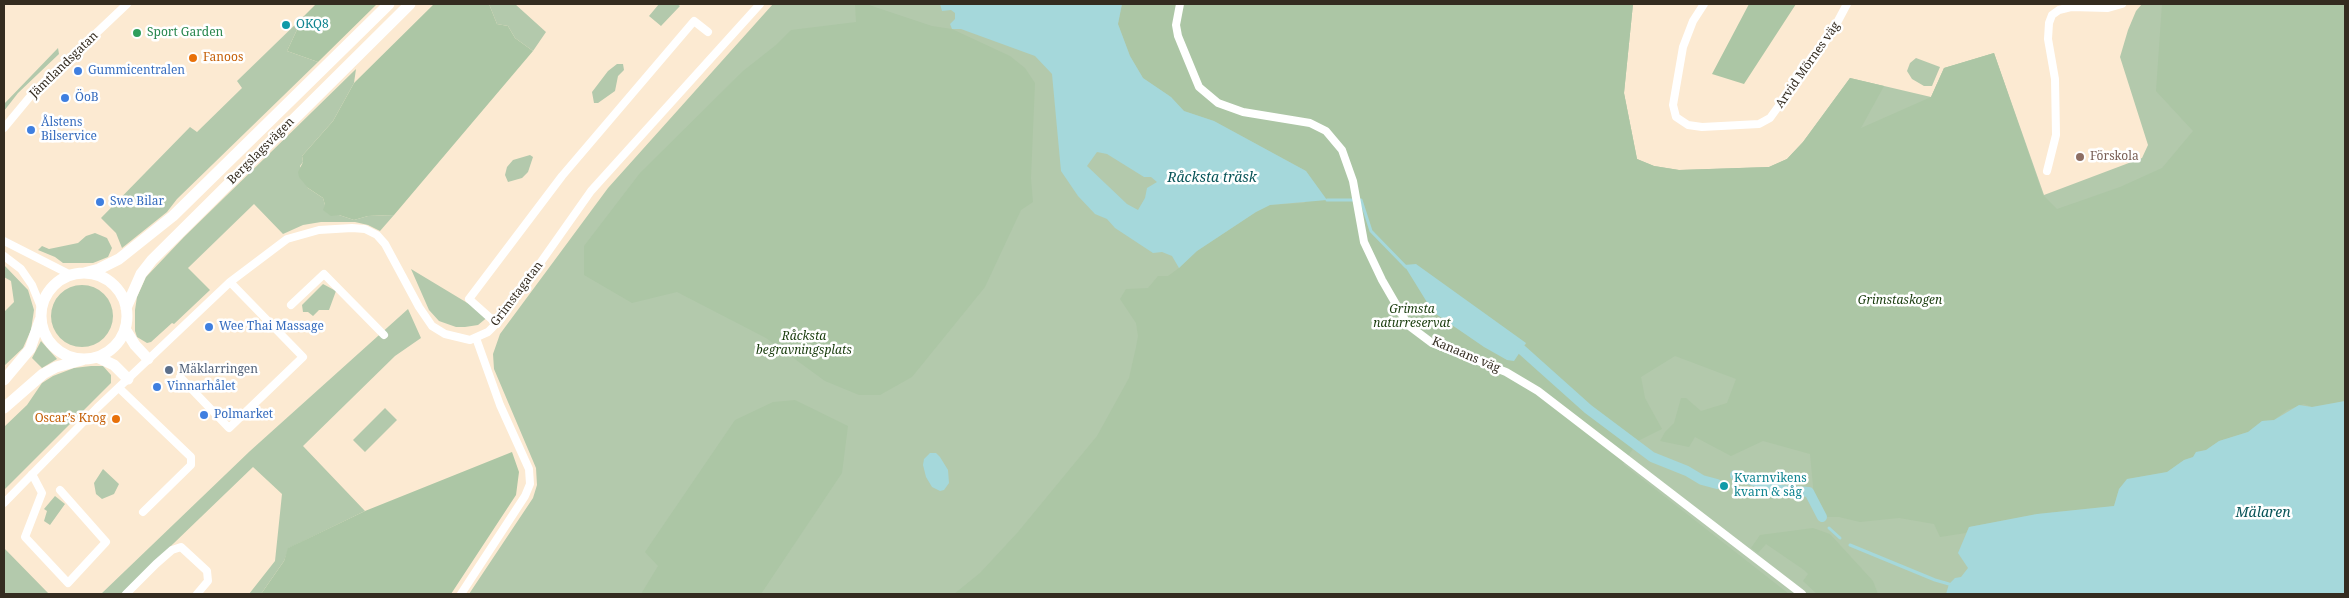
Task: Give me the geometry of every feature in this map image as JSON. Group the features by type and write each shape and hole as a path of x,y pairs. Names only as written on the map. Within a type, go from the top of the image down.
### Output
{"main road":[{"name":"Bergslagsvägen","path":"84,273 99,269 119,259 174,216 389,4"},
{"name":"Bergslagsvägen","path":"126,308 141,274 152,260 410,4"},
{"path":"4,380 30,349 48,292 54,285 71,275 84,273 101,276 111,282 120,293 126,308 125,329 116,344 92,358 69,362 44,374 4,408"},
{"path":"41,313 47,337 54,346 72,357 92,358 114,365 128,379"},
{"path":"125,329 135,345 148,360"}],"street":[{"name":"Jämtlandsgatan","path":"4,128 33,93 127,4"},
{"name":"Grimstagatan","path":"476,338 488,332 496,324 591,191 760,4"},
{"name":"Kanaans väg","path":"1180,4 1176,21 1177,30 1187,62 1199,87 1218,104 1243,112 1310,123 1326,132 1342,150 1353,181 1369,254 1408,324 1432,343 1506,372 1538,391 1802,594"},
{"name":"Arvid Mörnes väg","path":"1704,4 1693,21 1683,47 1673,105 1676,117 1688,126 1758,124 1770,118 1831,34 1847,4"},
{"path":"2047,171 2056,135 2055,79 2048,39 2048,23 2052,15 2060,10 2071,7 2108,8 2122,4"},
{"path":"496,324 469,299 562,176 694,21 708,32"},
{"path":"4,503 128,379 230,282 287,239 319,230 365,230 377,235 386,244 418,307 432,326 445,334 457,338 470,340 476,338 500,405 529,469 530,484 525,496 461,594"},
{"path":"4,242 71,275"},
{"path":"4,256 12,260 21,269 32,285 41,313"},
{"path":"291,305 324,274 384,335"},
{"path":"180,377 230,428 303,357 230,282"},
{"path":"119,388 191,458 192,465 143,512"},
{"path":"32,474 42,493 25,537 68,582 106,542 60,490"},
{"path":"126,594 172,550 181,547 207,572 208,581 197,594"}],"green space":[{"path":"316,4 377,4 318,62 287,51 303,17"},
{"path":"434,4 489,4 497,24 508,26 515,38 533,51 394,215 368,216 354,220 339,215 331,216 323,210 325,205 323,198 308,188 299,177 298,172 303,162 302,156 333,121 354,83"},
{"path":"489,4 515,4 546,32 533,51 515,38 508,26 497,24"},
{"path":"659,4 677,4 680,6 661,26 649,16"},
{"name":"Grimsta naturreservat","path":"773,4 1633,4 1624,93 1637,159 1654,166 1679,170 1769,167 1787,159 1803,142 1850,78 1931,97 1944,68 1994,53 2044,195 2142,158 2148,145 2120,57 2128,30 2136,11 2142,4 2345,4 2345,574 2321,594 469,594 533,498 537,485 536,468 494,369 493,354 500,334 608,188"},
{"name":"Råcksta begravningsplats","path":"855,4 866,4 932,26 952,29 1010,56 1025,68 1035,83 1031,178 1033,202 1021,210 985,287 912,377 880,395 859,395 825,381 766,338 677,292 632,303 584,275 584,246 640,173 743,71 776,45 791,30 856,22"},
{"name":"Grimstaskogen","path":"1122,4 1633,4 1624,93 1637,159 1654,166 1679,170 1769,167 1787,159 1803,142 1850,78 1884,86 1861,128 1931,97 1944,68 1994,53 2043,195 2057,209 2120,187 2162,168 2193,131 2156,91 2162,4 2345,4 2345,401 2312,407 2304,404 2287,410 2274,420 2262,421 2248,432 2219,441 2206,450 2196,452 2193,457 2184,460 2167,472 2128,479 2119,489 2114,506 2037,514 1969,527 1966,533 1940,537 1934,524 1899,518 1860,522 1839,517 1826,517 1814,497 1810,454 1763,441 1731,456 1695,437 1689,447 1660,441 1665,432 1674,423 1681,398 1686,398 1701,411 1727,403 1736,379 1675,356 1641,377 1645,398 1662,429 1638,441 1623,464 1789,594 954,594 980,573 1018,532 1097,436 1129,378 1136,347 1138,336 1136,323 1120,299 1126,289 1148,288 1158,276 1168,276 1197,251 1256,212 1270,205 1304,203 1321,192 1306,171 1214,121 1184,111 1171,97 1143,78 1130,56 1118,24","holes":["1450,324 1526,343 1522,350 1507,360"]},
{"path":"1749,4 1796,4 1744,84 1712,74"},
{"path":"303,17 287,51 318,62 177,199 167,212 122,248 116,233 101,218 190,127 197,132 242,88 237,81"},
{"path":"58,48 59,54 18,93 4,111 4,104"},
{"path":"1916,58 1940,67 1932,86 1924,86 1912,79 1907,71 1910,63"},
{"path":"617,64 623,64 624,70 618,76 615,91 598,103 594,103 592,92 608,71"},
{"path":"356,69 354,83 333,121 302,156 303,162 300,166 308,188 323,198 325,205 339,215 354,220 368,216 394,215 380,231 368,225 355,222 321,222 303,225 283,234 254,204 188,268 210,290 174,324 172,323 151,342 147,343 137,337 135,331 135,310 137,297 146,277 184,237"},
{"path":"530,155 533,157 528,172 522,178 508,182 505,175 507,167 513,160"},
{"path":"95,233 107,238 112,248 108,257 93,263 63,263 55,257 38,250 42,246 49,249 78,243 86,236"},
{"path":"4,265 28,290 34,310 31,330 23,348 4,366 4,312 14,302 11,281 4,277"},
{"path":"411,269 489,316 478,325 465,327 456,327 439,321 429,310"},
{"path":"323,284 336,291 329,310 319,310 313,316 308,312 303,312 302,305"},
{"path":"82,285 94,288 104,294 110,304 113,316 110,328 104,338 94,344 82,347 70,344 60,338 54,328 51,316 54,304 60,294 70,288"},
{"path":"408,309 421,338 395,356 303,446 365,511 289,548 284,561 261,594 249,594 275,561 282,494 253,467 121,594 101,594 250,451"},
{"path":"41,341 57,359 42,368 32,358"},
{"path":"103,366 111,375 111,383 4,490 4,427 27,405 42,383 53,376 74,368"},
{"path":"795,400 848,426 842,473 761,594 641,594 658,566 645,552 735,420 773,402"},
{"path":"385,408 397,420 365,452 353,440"},
{"path":"512,452 519,472 516,495 451,594 261,594 284,561 288,548 365,511"},
{"path":"103,469 119,484 114,494 102,499 96,494 94,483"},
{"path":"55,496 65,504 50,525 44,521 47,511 44,509"},
{"path":"1813,528 1830,534 1873,581 1878,594 1817,594 1803,581 1808,574 1804,570 1766,544 1758,553 1751,548 1760,535"},
{"path":"4,548 49,594 4,594"}],"water":[{"name":"Råcksta träsk","path":"940,4 1122,4 1118,24 1130,56 1143,78 1171,97 1184,111 1214,121 1306,171 1327,200 1270,205 1256,212 1197,251 1179,268 1172,256 1162,252 1153,253 1115,228 1107,219 1095,214 1078,196 1061,171 1052,74 1035,56 961,29 952,29 950,24 955,19 955,13 951,10 942,11","holes":["1097,152 1107,154 1144,177 1151,177 1157,182 1147,188 1145,198 1138,210 1127,204 1087,166"]},
{"path":"1416,264 1526,343 1514,361 1507,360 1484,347 1433,312 1404,265"},
{"name":"Mälaren","path":"2345,401 2345,594 1946,594 1949,584 1955,578 1961,577 1968,568 1958,553 1969,527 2037,514 2114,506 2119,489 2127,479 2167,472 2184,460 2193,457 2196,452 2206,450 2219,441 2248,432 2262,421 2274,420 2299,405 2312,407"},
{"path":"930,453 936,453 948,470 949,483 944,490 940,491 932,487 926,477 923,465 924,459"}],"waterway":[{"path":"1327,200 1361,200 1371,231 1406,267"},
{"path":"1522,350 1588,409 1652,457 1687,471 1702,480 1717,484"},
{"path":"1735,475 1781,490 1809,492 1822,517"},
{"path":"1829,528 1840,538"},
{"path":"1850,545 1949,584"}],"place":[{"name":"OKQ8","path":"286,25"},
{"name":"Sport Garden","path":"137,33"},
{"name":"Fanoos","path":"193,58"},
{"name":"Gummicentralen","path":"78,71"},
{"name":"ÖoB","path":"65,98"},
{"name":"Ålstens Bilservice","path":"31,130"},
{"name":"Förskola","path":"2080,157"},
{"name":"Swe Bilar","path":"100,202"},
{"name":"Wee Thai Massage","path":"209,327"},
{"name":"Mäklarringen","path":"169,370"},
{"name":"Vinnarhålet","path":"157,387"},
{"name":"Polmarket","path":"204,415"},
{"name":"Oscar’s Krog","path":"116,419"},
{"name":"Kvarnvikens kvarn & såg","path":"1724,486"}]}
